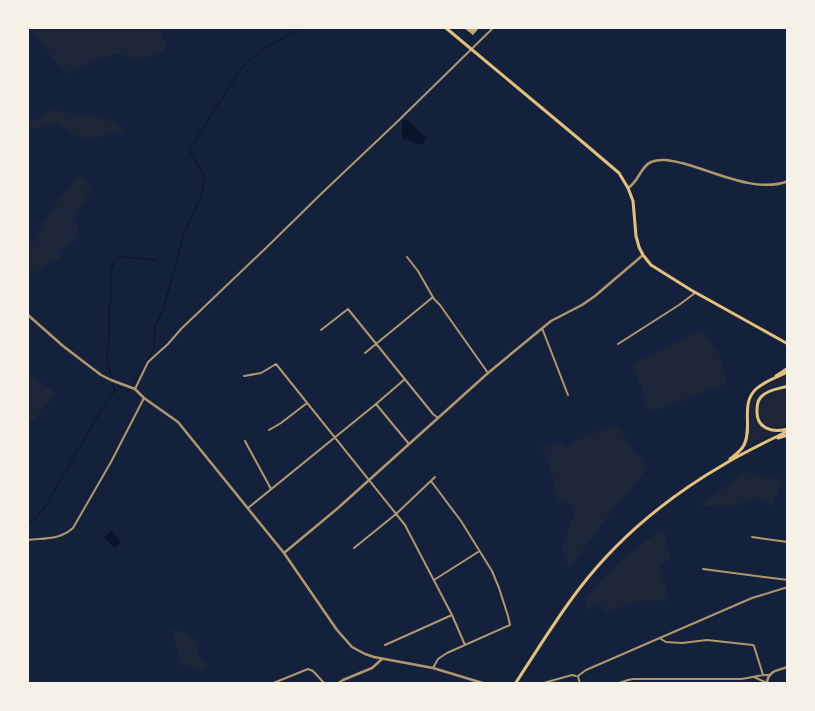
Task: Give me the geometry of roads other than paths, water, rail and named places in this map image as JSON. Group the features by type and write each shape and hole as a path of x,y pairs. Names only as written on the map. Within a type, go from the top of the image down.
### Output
{"main road":[{"path":"446,28 618,173 628,188 634,209 636,236 639,247 651,265 696,293 788,344"},
{"path":"724,464 745,443 748,431 748,404 752,394 759,387 788,368"},
{"path":"770,380 788,372"},
{"path":"786,387 769,391 762,396 758,403 757,416 760,422 769,429 788,432"},
{"path":"515,684 560,614 580,587 627,536 650,515 683,490 724,464 788,432"}],"street":[{"path":"133,388 148,362 181,329 493,28"},
{"path":"628,188 635,183 646,165 654,161 664,160 685,164 756,185 772,186 788,181"},
{"path":"284,553 370,480 488,373 542,328 595,296 643,255"},
{"path":"406,257 418,271 433,297 488,373"},
{"path":"618,344 696,293"},
{"path":"365,353 433,297"},
{"path":"321,330 348,309 438,418"},
{"path":"28,315 48,334 101,375 133,388 178,422 284,553 346,641 359,652 382,659 433,668 486,684"},
{"path":"542,328 568,395"},
{"path":"244,376 261,373 276,364 405,526 452,615 465,645"},
{"path":"248,508 405,379"},
{"path":"28,540 62,536 73,528 144,398"},
{"path":"269,430 307,403"},
{"path":"376,404 409,444"},
{"path":"245,441 271,489"},
{"path":"354,548 396,514 435,478"},
{"path":"431,481 461,521 492,571 510,625 441,656 433,668"},
{"path":"752,537 788,542"},
{"path":"434,580 480,552"},
{"path":"703,569 788,580"},
{"path":"540,684 572,675 578,676 586,670 752,598 788,587"},
{"path":"385,645 452,615"},
{"path":"660,638 664,642 682,643 708,640 753,645 763,675"},
{"path":"374,657 376,664"},
{"path":"337,684 372,668 382,659"},
{"path":"616,684 633,679 742,679 769,675 772,672 788,667"},
{"path":"272,684 308,669 313,671 325,684"},
{"path":"754,677 767,683 769,675"},
{"path":"578,676 580,684"}],"waterway":[{"path":"28,522 34,520 44,508 105,404 115,391 121,387 128,391 130,390 154,349 155,327 164,307 184,234 202,193 204,176 189,150 241,69 260,51 301,28"},
{"path":"111,377 107,361 111,270 115,258 156,260"},
{"path":"113,384 115,391"}]}
